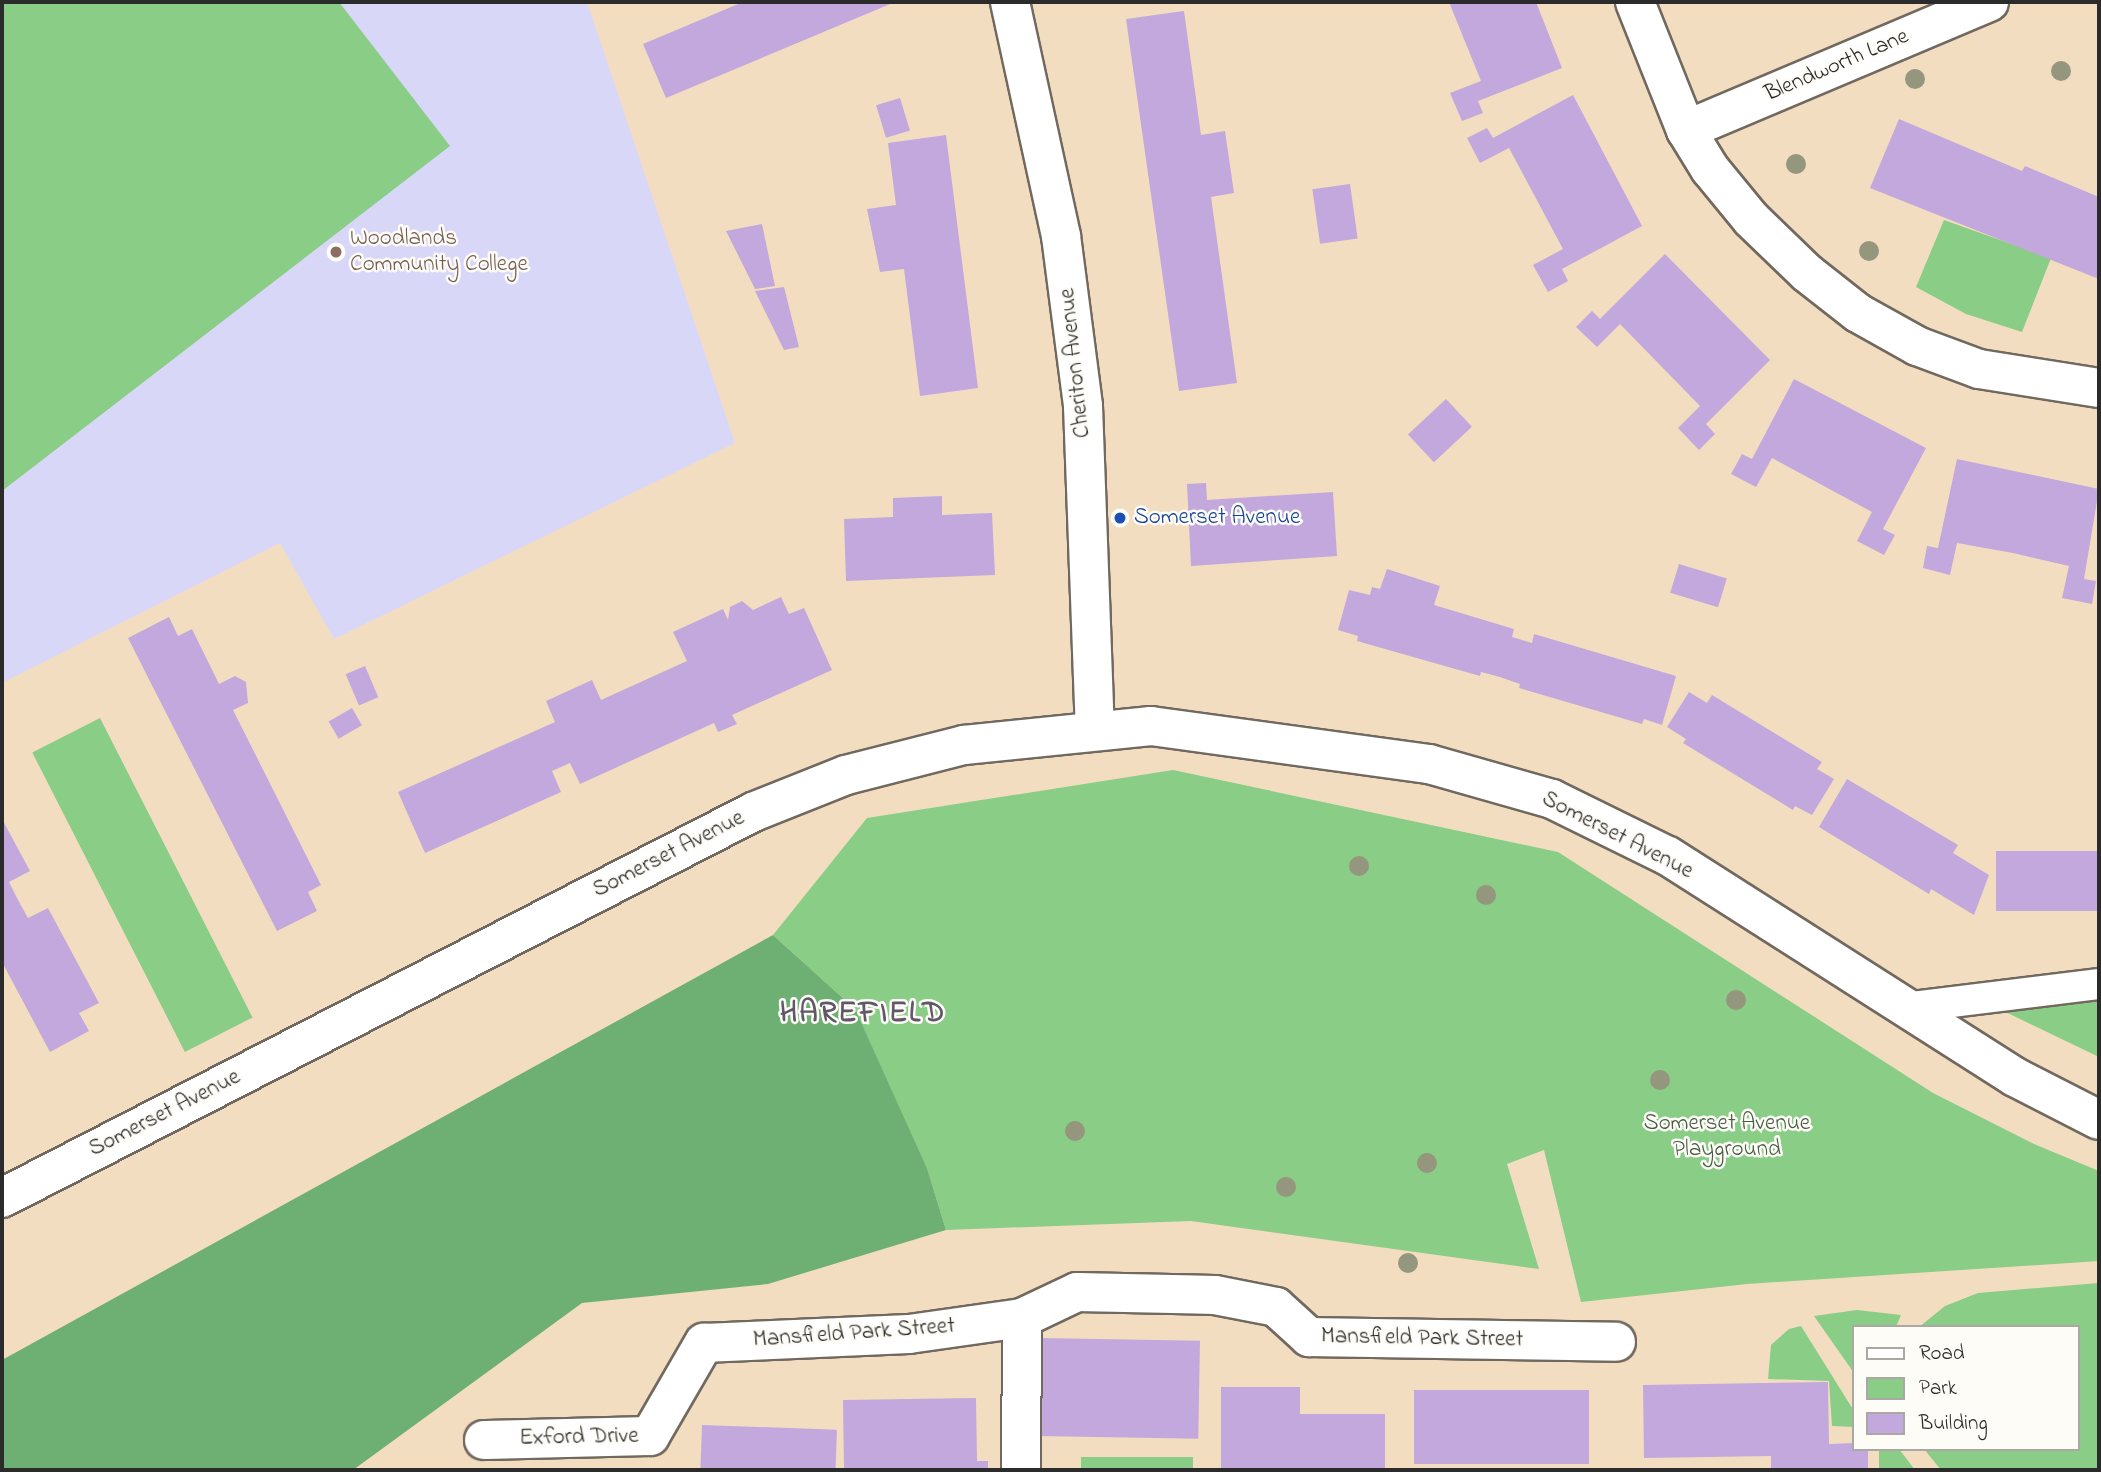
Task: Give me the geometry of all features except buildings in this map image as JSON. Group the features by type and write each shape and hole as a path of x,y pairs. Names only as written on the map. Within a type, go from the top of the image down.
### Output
{"street":[{"name":"Cheriton Avenue","path":"1010,2 1061,236 1083,406 1095,731"},
{"path":"1635,2 1686,130 1710,169 1751,219 1807,273 1858,313 1917,346 1979,369 2099,388"},
{"name":"Blendworth Lane","path":"1686,130 1989,2"},
{"name":"Somerset Avenue","path":"2,1198 753,812 846,775 964,745 1151,726 1317,745 1429,764 1552,799 1668,856 2015,1077 2099,1120"},
{"name":"Mansfield Park Street","path":"704,1343 909,1335 1022,1318 1077,1292 1215,1295 1276,1307 1309,1337 1616,1342"},
{"path":"1021,1470 1022,1318"},
{"name":"Exford Drive","path":"484,1440 650,1436 704,1343"}],"lane":[{"path":"1903,1008 2099,984"}],"shaded area":[{"name":"Woodlands Community College","path":"2,2 587,2 735,443 334,639 280,543 2,683"}],"green space":[{"path":"2,2 339,2 450,146 2,491"},
{"path":"1944,220 2051,258 2022,332 1966,314 1916,287"},
{"path":"100,718 253,1017 185,1052 32,753"},
{"name":"Somerset Avenue Playground","path":"1173,770 1558,852 1933,1093 2034,1144 2099,1171 2099,1261 1747,1284 1581,1302 1544,1150 1507,1164 1539,1269 1191,1221 946,1230 927,1168 854,1008 773,935 867,818"},
{"path":"773,935 855,1009 927,1168 946,1230 768,1284 582,1303 353,1470 2,1470 2,1360"},
{"path":"2099,998 2099,1057 1993,1006"},
{"path":"2099,1283 2099,1470 1941,1470 1926,1451 2080,1451 2080,1325 1921,1325 1945,1306 1978,1293"},
{"path":"1857,1310 1901,1315 1897,1325 1853,1325 1853,1372 1814,1316"},
{"path":"1801,1326 1853,1409 1853,1427 1832,1426 1829,1381 1768,1379 1771,1345 1789,1329"},
{"path":"1879,1451 1901,1451 1915,1470 1879,1470"},
{"path":"1081,1457 1193,1457 1193,1470 1081,1470"}],"place":[{"name":"Woodlands Community College","path":"336,252"},
{"name":"Somerset Avenue","path":"1120,518"}],"district":[{"name":"HAREFIELD","path":"863,1014"}]}
